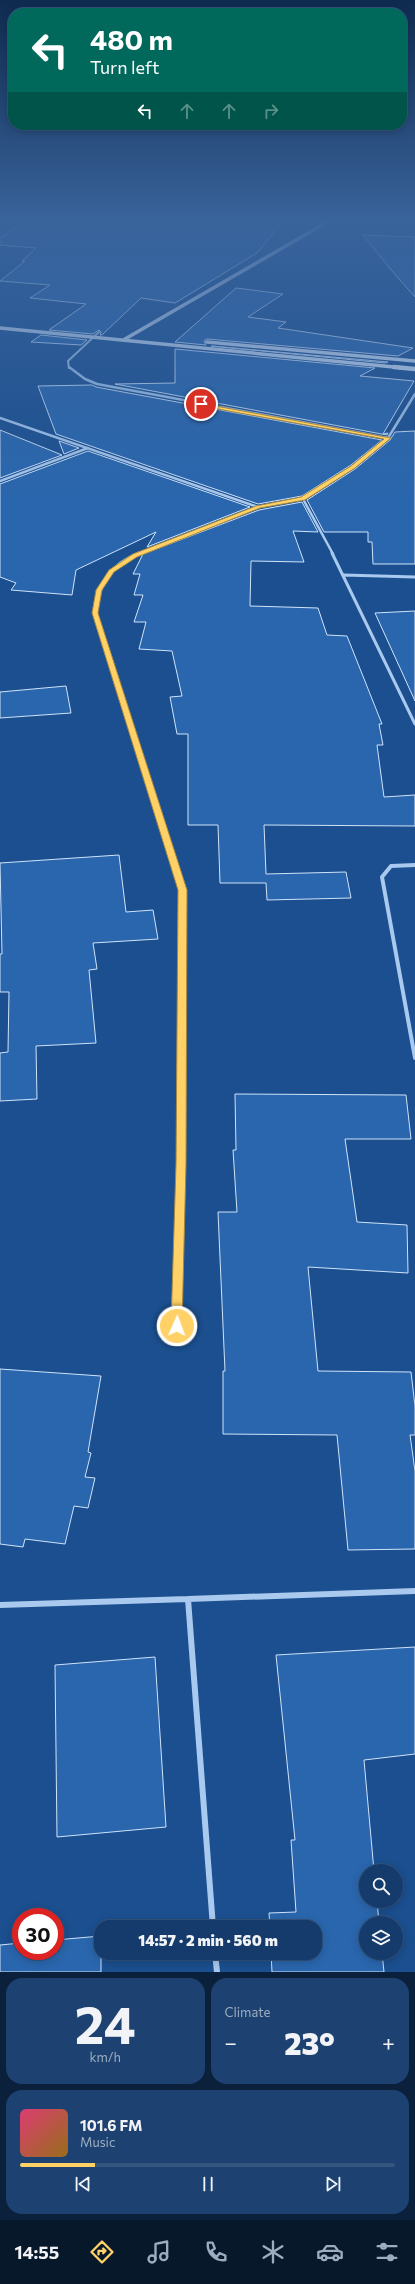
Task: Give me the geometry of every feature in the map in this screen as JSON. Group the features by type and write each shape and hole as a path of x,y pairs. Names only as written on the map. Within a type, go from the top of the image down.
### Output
{"main road":[{"path":"126,339 130,334 171,313"},
{"path":"0,324 106,333"},
{"path":"0,328 126,339 415,369"},
{"path":"122,334 146,336"},
{"path":"200,341 414,361"},
{"path":"236,350 240,345"},
{"path":"406,368 414,361"}],"street":[{"path":"99,332 68,361 69,368 85,379 97,384 388,438"},
{"path":"177,1326 181,1164 182,890 95,613 99,590 111,571 135,555 258,507 303,499 353,467 388,438 415,394"},
{"path":"0,418 258,507"},
{"path":"0,480 88,448"},
{"path":"303,499 344,575 415,724"},
{"path":"344,575 415,577"},
{"path":"415,865 392,866 382,877 415,1058"},
{"path":"0,1605 415,1591"},
{"path":"188,1599 212,1920"},
{"path":"216,1960 217,1972"}],"building":[{"path":"73,313 125,313 102,335 100,335 101,332 99,330 93,334 49,330"},
{"path":"208,313 254,313 248,317 286,322 278,328 413,348 398,356 207,339 204,341 206,345 175,342"},
{"path":"41,335 87,340 81,345 31,342"},
{"path":"211,346 388,362 385,363"},
{"path":"175,349 375,368 360,376 414,381 383,434 388,433 387,435 115,384 175,383"},
{"path":"92,385 96,387 382,440 351,465 302,496 258,504 56,434 38,386"},
{"path":"0,430 62,455 0,478"},
{"path":"415,431 415,564 373,564 372,542 368,542 368,532 324,532 307,500 355,469 390,440 395,432"},
{"path":"59,441 79,448 64,454"},
{"path":"88,451 250,507 147,547 156,532 76,570 72,595 11,590 16,583 0,577 0,484"},
{"path":"302,502 318,532 293,531 304,562 251,561 250,606 318,608 327,635 347,636 382,724 379,724 383,745 377,745 384,797 415,795 415,826 264,825 266,874 346,872 351,898 267,900 266,883 220,883 218,825 188,825 188,734 177,734 170,697 182,696 172,651 139,649 146,622 134,622 143,595 134,595 140,574 133,574 143,554 259,510"},
{"path":"415,611 415,701 375,613"},
{"path":"66,686 71,713 0,718 0,692"},
{"path":"119,855 126,912 153,910 158,939 93,943 97,969 89,970 96,1043 36,1046 37,1099 0,1101 0,1053 8,1052 9,992 0,992 0,954 2,954 0,863"},
{"path":"235,1094 406,1095 411,1139 345,1139 357,1222 407,1225 408,1273 308,1267 318,1371 411,1372 415,1406 415,1435 410,1435 415,1471 415,1549 348,1550 337,1435 223,1434 223,1371 225,1371 218,1212 237,1212 233,1150 236,1150"},
{"path":"0,1369 101,1376 88,1452 91,1453 85,1477 95,1478 88,1508 74,1506 65,1544 25,1539 23,1547 0,1544"},
{"path":"415,1647 415,1754 364,1760 373,1864 359,1864 359,1908 378,1908 378,1916 359,1916 359,1960 383,1960 384,1972 272,1972 271,1960 322,1960 322,1920 270,1920 269,1913 296,1912 291,1840 295,1840 276,1655"},
{"path":"155,1657 166,1827 57,1837 55,1665"},
{"path":"94,1937 94,1960 101,1960 101,1972 0,1972 0,1945 12,1944 12,1960 64,1960 64,1939"}],"route":[{"path":"177,1326 181,1164 182,890 95,613 99,590 111,571 135,555 258,507 303,499 353,467 388,438 201,404"}]}
